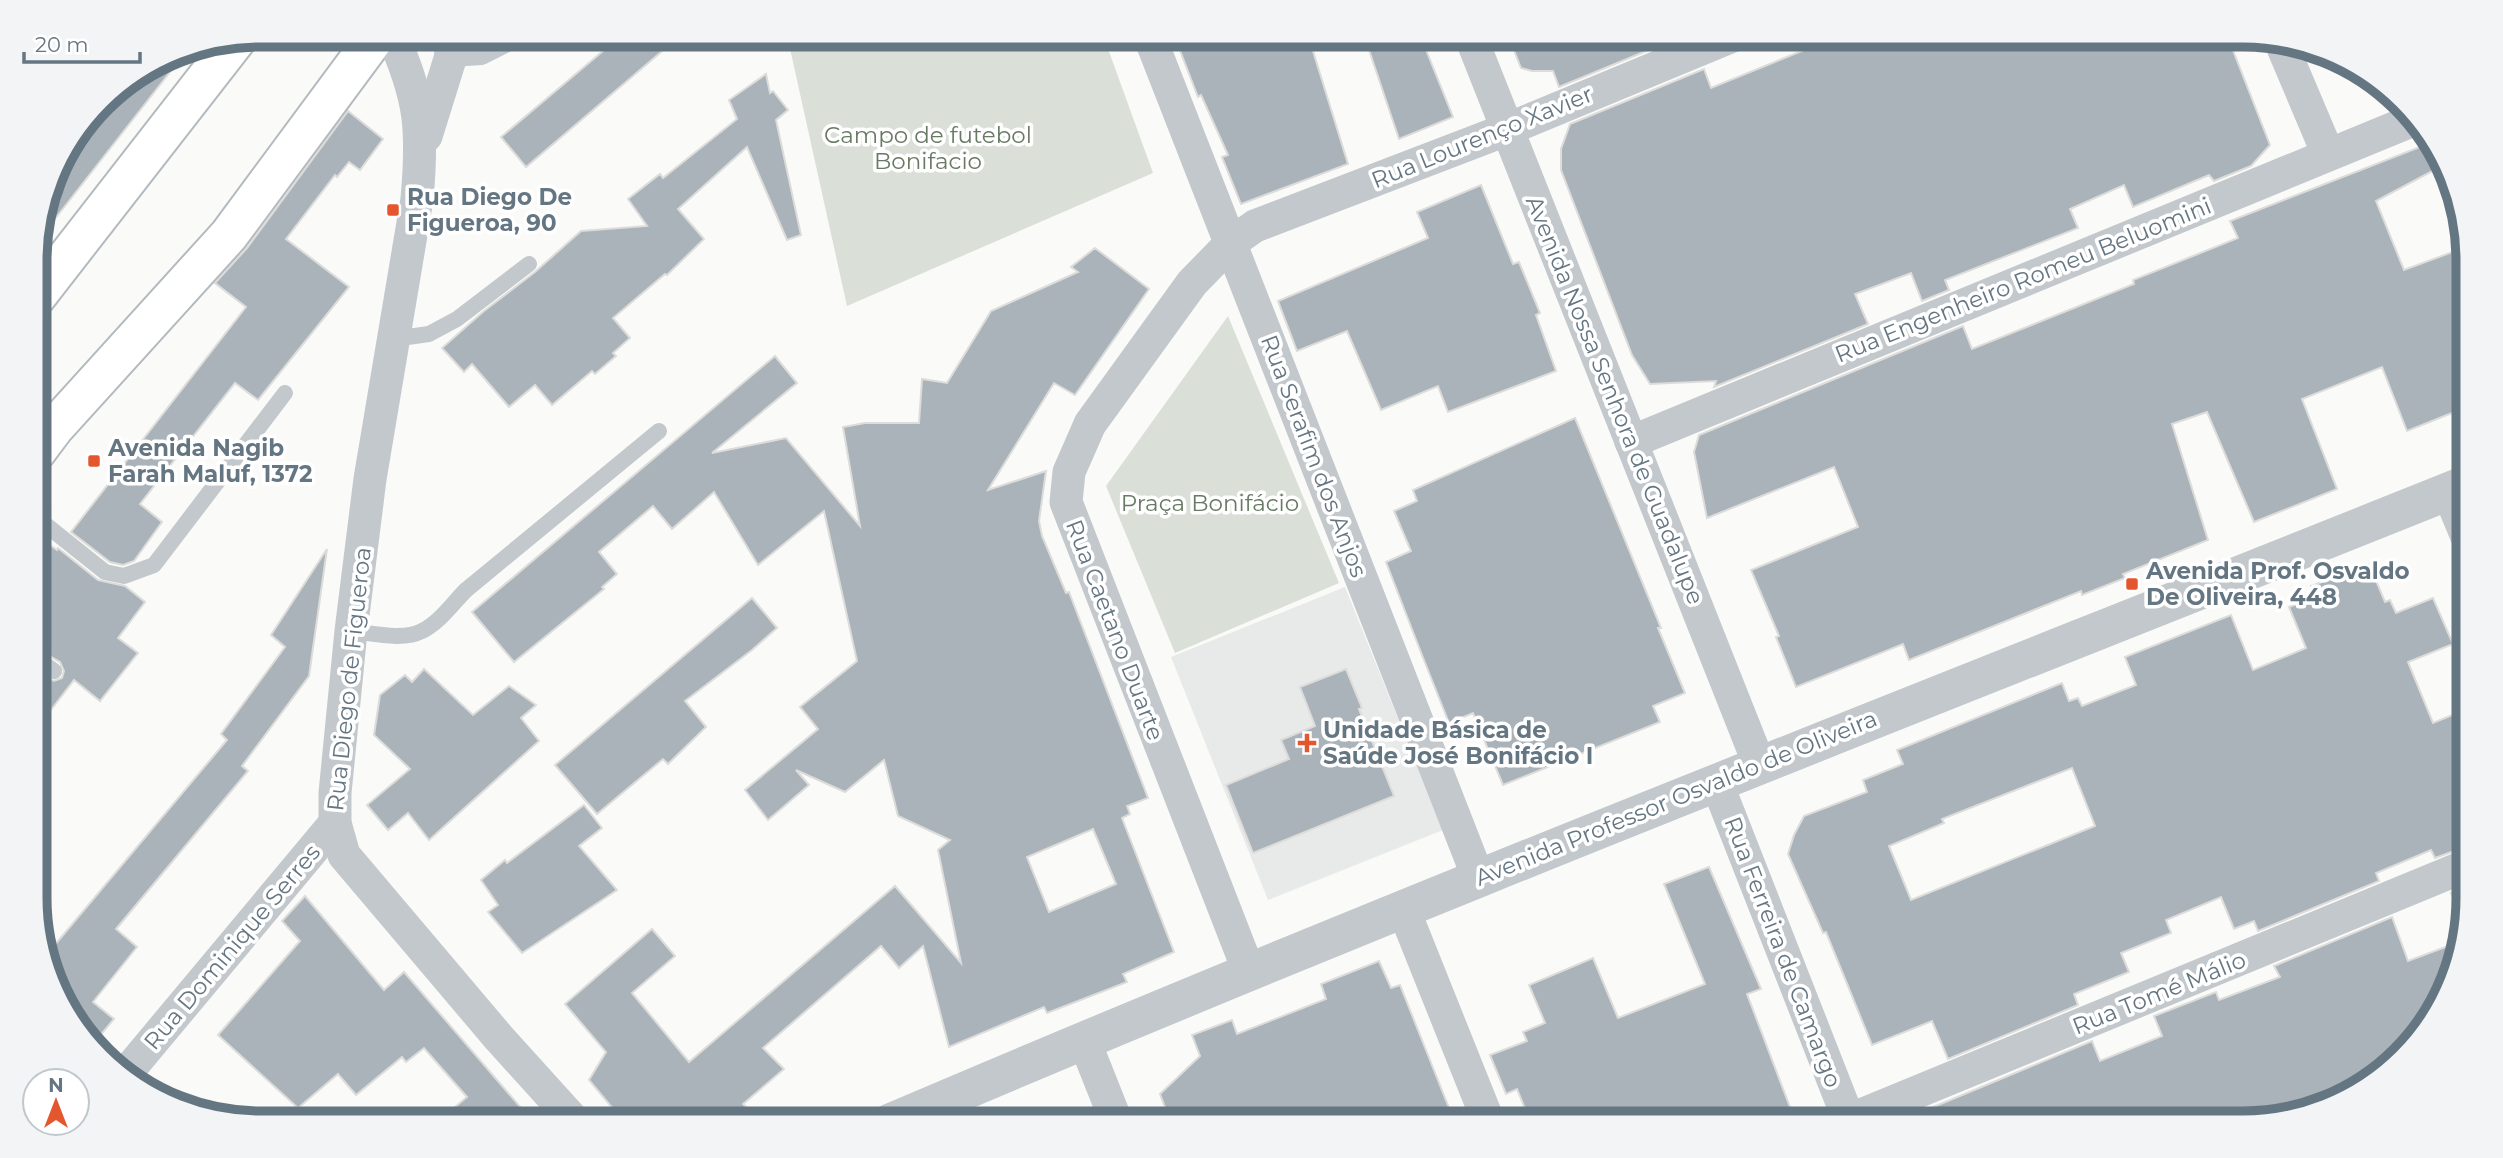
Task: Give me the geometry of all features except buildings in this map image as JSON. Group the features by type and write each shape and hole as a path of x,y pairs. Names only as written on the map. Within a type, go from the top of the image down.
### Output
{"main road":[{"path":"48,436 229,235 367,48"},
{"path":"48,282 228,50"}],"street":[{"name":"Avenida Nossa Senhora de Guadalupe","path":"1475,47 1759,764"},
{"name":"Rua Lourenço Xavier","path":"1232,242 1255,226 1508,129 1705,47"},
{"name":"Rua Diego de Figueroa","path":"397,48 418,103 421,152 416,199 370,479 351,631 335,793 335,823 344,855 499,1038 565,1111"},
{"name":"Rua Diego de Figueroa","path":"421,152 451,48"},
{"name":"Rua Serafim dos Anjos","path":"1154,48 1478,877"},
{"path":"2284,51 2328,154"},
{"name":"Rua Engenheiro Romeu Beluomini","path":"1631,442 2406,123"},
{"name":"Rua Caetano Duarte","path":"1232,242 1192,284 1090,424 1069,472 1066,502 1249,972"},
{"name":"Avenida Professor Osvaldo de Oliveira","path":"918,1111 1478,877 2456,488"},
{"name":"Rua Ferreira de Camargo","path":"1716,781 1846,1110"},
{"name":"Rua Dominique Serres","path":"131,1068 335,823"},
{"name":"Rua Tomé Málio","path":"1876,1110 2456,870"},
{"path":"1403,908 1484,1110"},
{"path":"1084,1040 1112,1111"}],"lane":[{"path":"454,48 482,57 500,48"},
{"path":"393,339 429,334 457,319 529,264"},
{"path":"48,526 105,572 124,576 154,565 285,393"},
{"path":"351,631 406,635 422,632 438,620 466,590 659,431"},
{"path":"47,666 54,671"}],"shaded area":[{"name":"Unidade Básica de Saúde José Bonifácio I","path":"1345,587 1443,830 1268,900 1171,657"}],"green space":[{"name":"Campo de futebol Bonifacio","path":"790,48 1108,48 1153,173 847,306"},
{"name":"Praça Bonifácio","path":"1228,316 1339,583 1175,653 1106,486"}],"place":[{"name":"Rua Diego De Figueroa, 90","path":"393,210"},
{"name":"Avenida Nagib Farah Maluf, 1372","path":"94,461"},
{"name":"Avenida Prof. Osvaldo De Oliveira, 448","path":"2132,584"},
{"name":"Unidade Básica de Saúde José Bonifácio I","path":"1307,743"}]}
